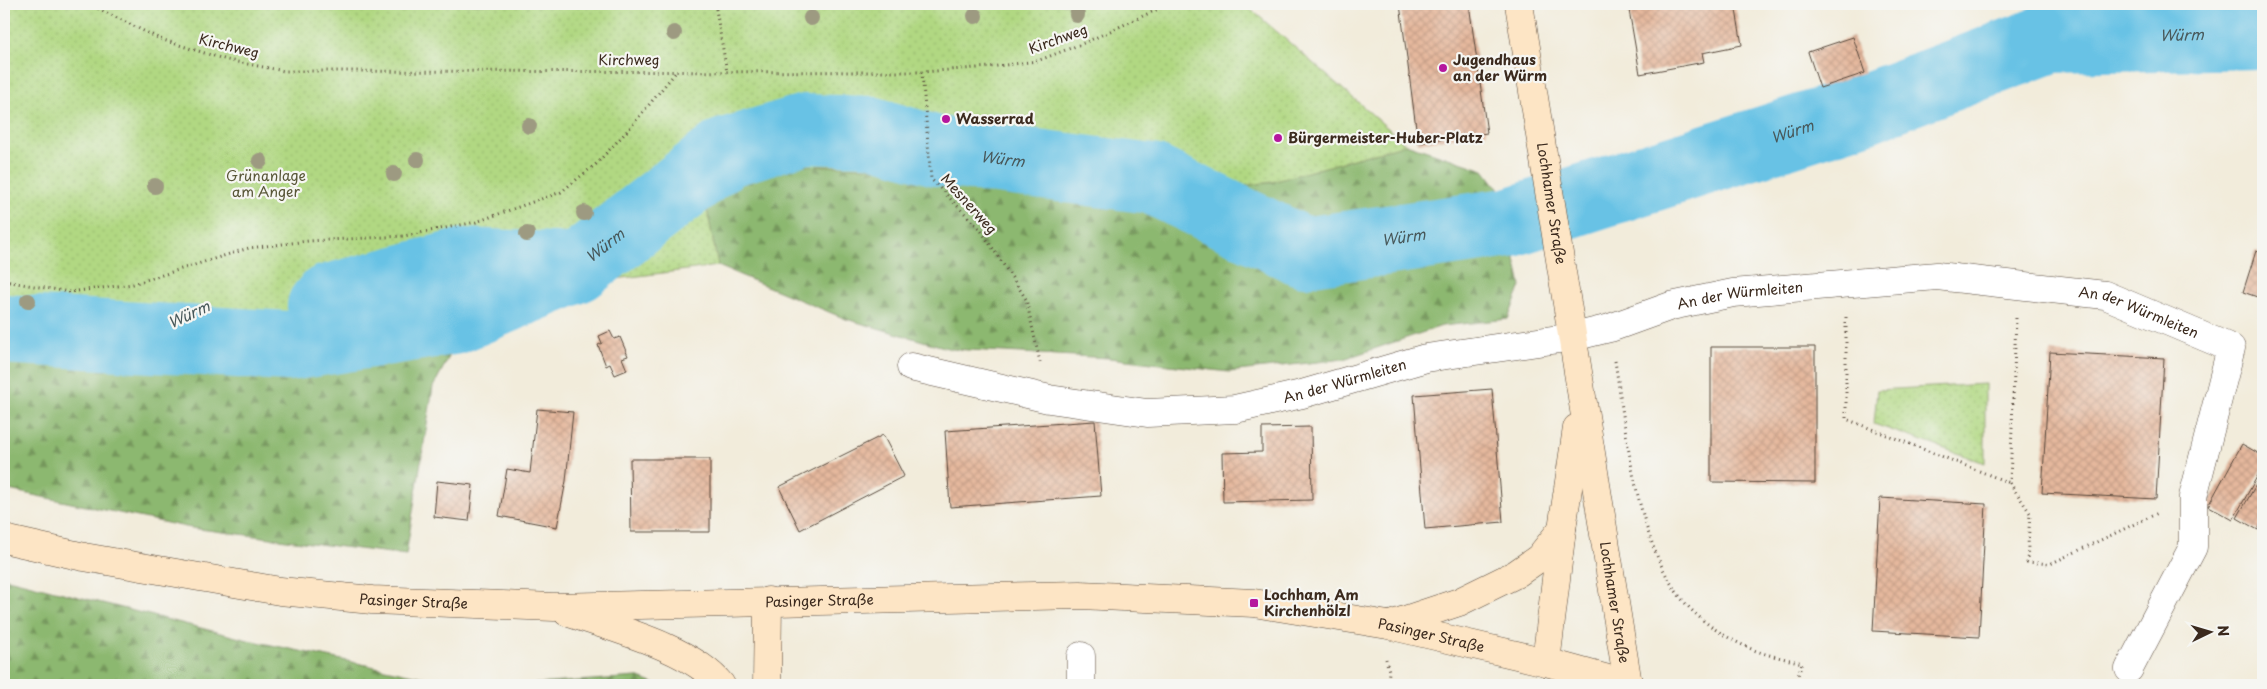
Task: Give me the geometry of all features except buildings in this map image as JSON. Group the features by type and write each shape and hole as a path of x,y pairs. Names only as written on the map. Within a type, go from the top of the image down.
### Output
{"main road":[{"name":"Lochhamer Straße","path":"1520,4 1558,238 1581,404 1629,685"},
{"name":"Lochhamer Straße","path":"1546,662 1562,529 1581,404"},
{"path":"1388,625 1459,602 1516,574 1539,558 1562,529"},
{"name":"Pasinger Straße","path":"4,539 84,557 280,591 372,600 554,607 1080,595 1254,604 1388,625 1546,662 1629,685"},
{"path":"767,685 768,601"},
{"path":"554,607 673,650 700,666 721,685"}],"street":[{"name":"An der Würmleiten","path":"912,367 1049,399 1147,413 1235,409 1302,394 1426,358 1572,337 1610,328 1671,306 1733,294 1937,276 2104,295 2231,348 2193,497 2193,547 2130,669"},
{"path":"1081,656 1081,685"}],"path":[{"name":"Kirchweg","path":"89,4 160,39 227,60 284,71 727,72 922,72 1037,61 1084,43 1169,4"},
{"path":"714,4 727,72"},
{"path":"4,281 70,292 133,284 249,248 308,241 404,236 476,222 561,192 596,164 629,129 676,71"},
{"name":"Mesnerweg","path":"922,72 931,179 980,229 1026,299 1049,399"},
{"path":"1845,284 1846,419 2010,483 2030,513 2027,562 2050,564 2193,497"},
{"path":"2010,483 2018,285"},
{"path":"1610,328 1632,472 1654,549 1678,595 1708,625 1747,648 1802,663 1795,685"}],"green space":[{"name":"Grünanlage am Anger","path":"4,4 1245,4 1406,144 1272,182 1212,190 1172,170 985,171 738,163 705,199 718,266 607,280 457,342 354,361 261,366 151,357 90,349 4,344"},
{"path":"1079,74 1212,190 1272,182 1406,144 1484,170 1500,191 1521,286 1508,319 1442,326 1344,359 1229,372 1109,358 951,349 846,319 718,266 705,199 738,163 985,171"},
{"path":"457,342 433,387 406,555 191,528 4,489 4,344 90,349 151,357 261,366 354,361"},
{"path":"1985,384 1985,463 1874,424 1877,390"},
{"path":"4,578 248,640 432,679 518,685 4,685"},
{"path":"637,677 657,685 518,685"}],"waterway":[{"name":"Würm","path":"4,329 289,346 453,320 577,268 725,153 805,129 870,131 937,151 1152,179 1304,252 1508,223 1861,110 2051,38 2263,34"},
{"name":"Würm","path":"322,306 328,299 464,263 555,267"}],"place":[{"name":"Jugendhaus an der Würm","path":"1443,68"},
{"name":"Wasserrad","path":"946,119"},
{"name":"Bürgermeister-Huber-Platz","path":"1278,138"},
{"name":"Lochham, Am Kirchenhölzl","path":"1254,603"}]}
